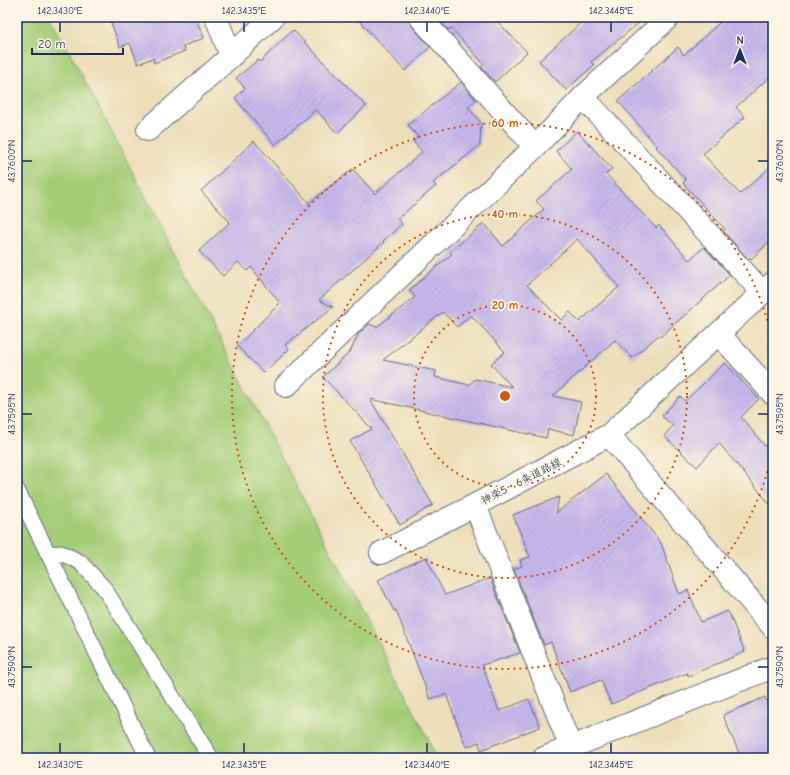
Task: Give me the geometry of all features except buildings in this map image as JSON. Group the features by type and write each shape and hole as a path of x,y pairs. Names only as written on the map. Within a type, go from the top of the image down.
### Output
{"street":[{"path":"216,17 231,56"},
{"path":"148,130 273,17"},
{"path":"420,17 535,147"},
{"path":"286,386 535,147 583,97 669,17"},
{"path":"583,97 768,288"},
{"name":"神楽5・6条道路線","path":"572,752 475,505 610,435 768,288"},
{"path":"719,334 773,394"},
{"path":"610,435 773,627"},
{"path":"381,553 475,505"},
{"path":"544,758 572,752 773,667"}],"lane":[{"path":"17,490 148,758"},
{"path":"48,554 61,553 80,562 104,588 211,758"}],"green space":[{"path":"17,17 50,17 74,60 427,736 436,758 17,758"}]}
